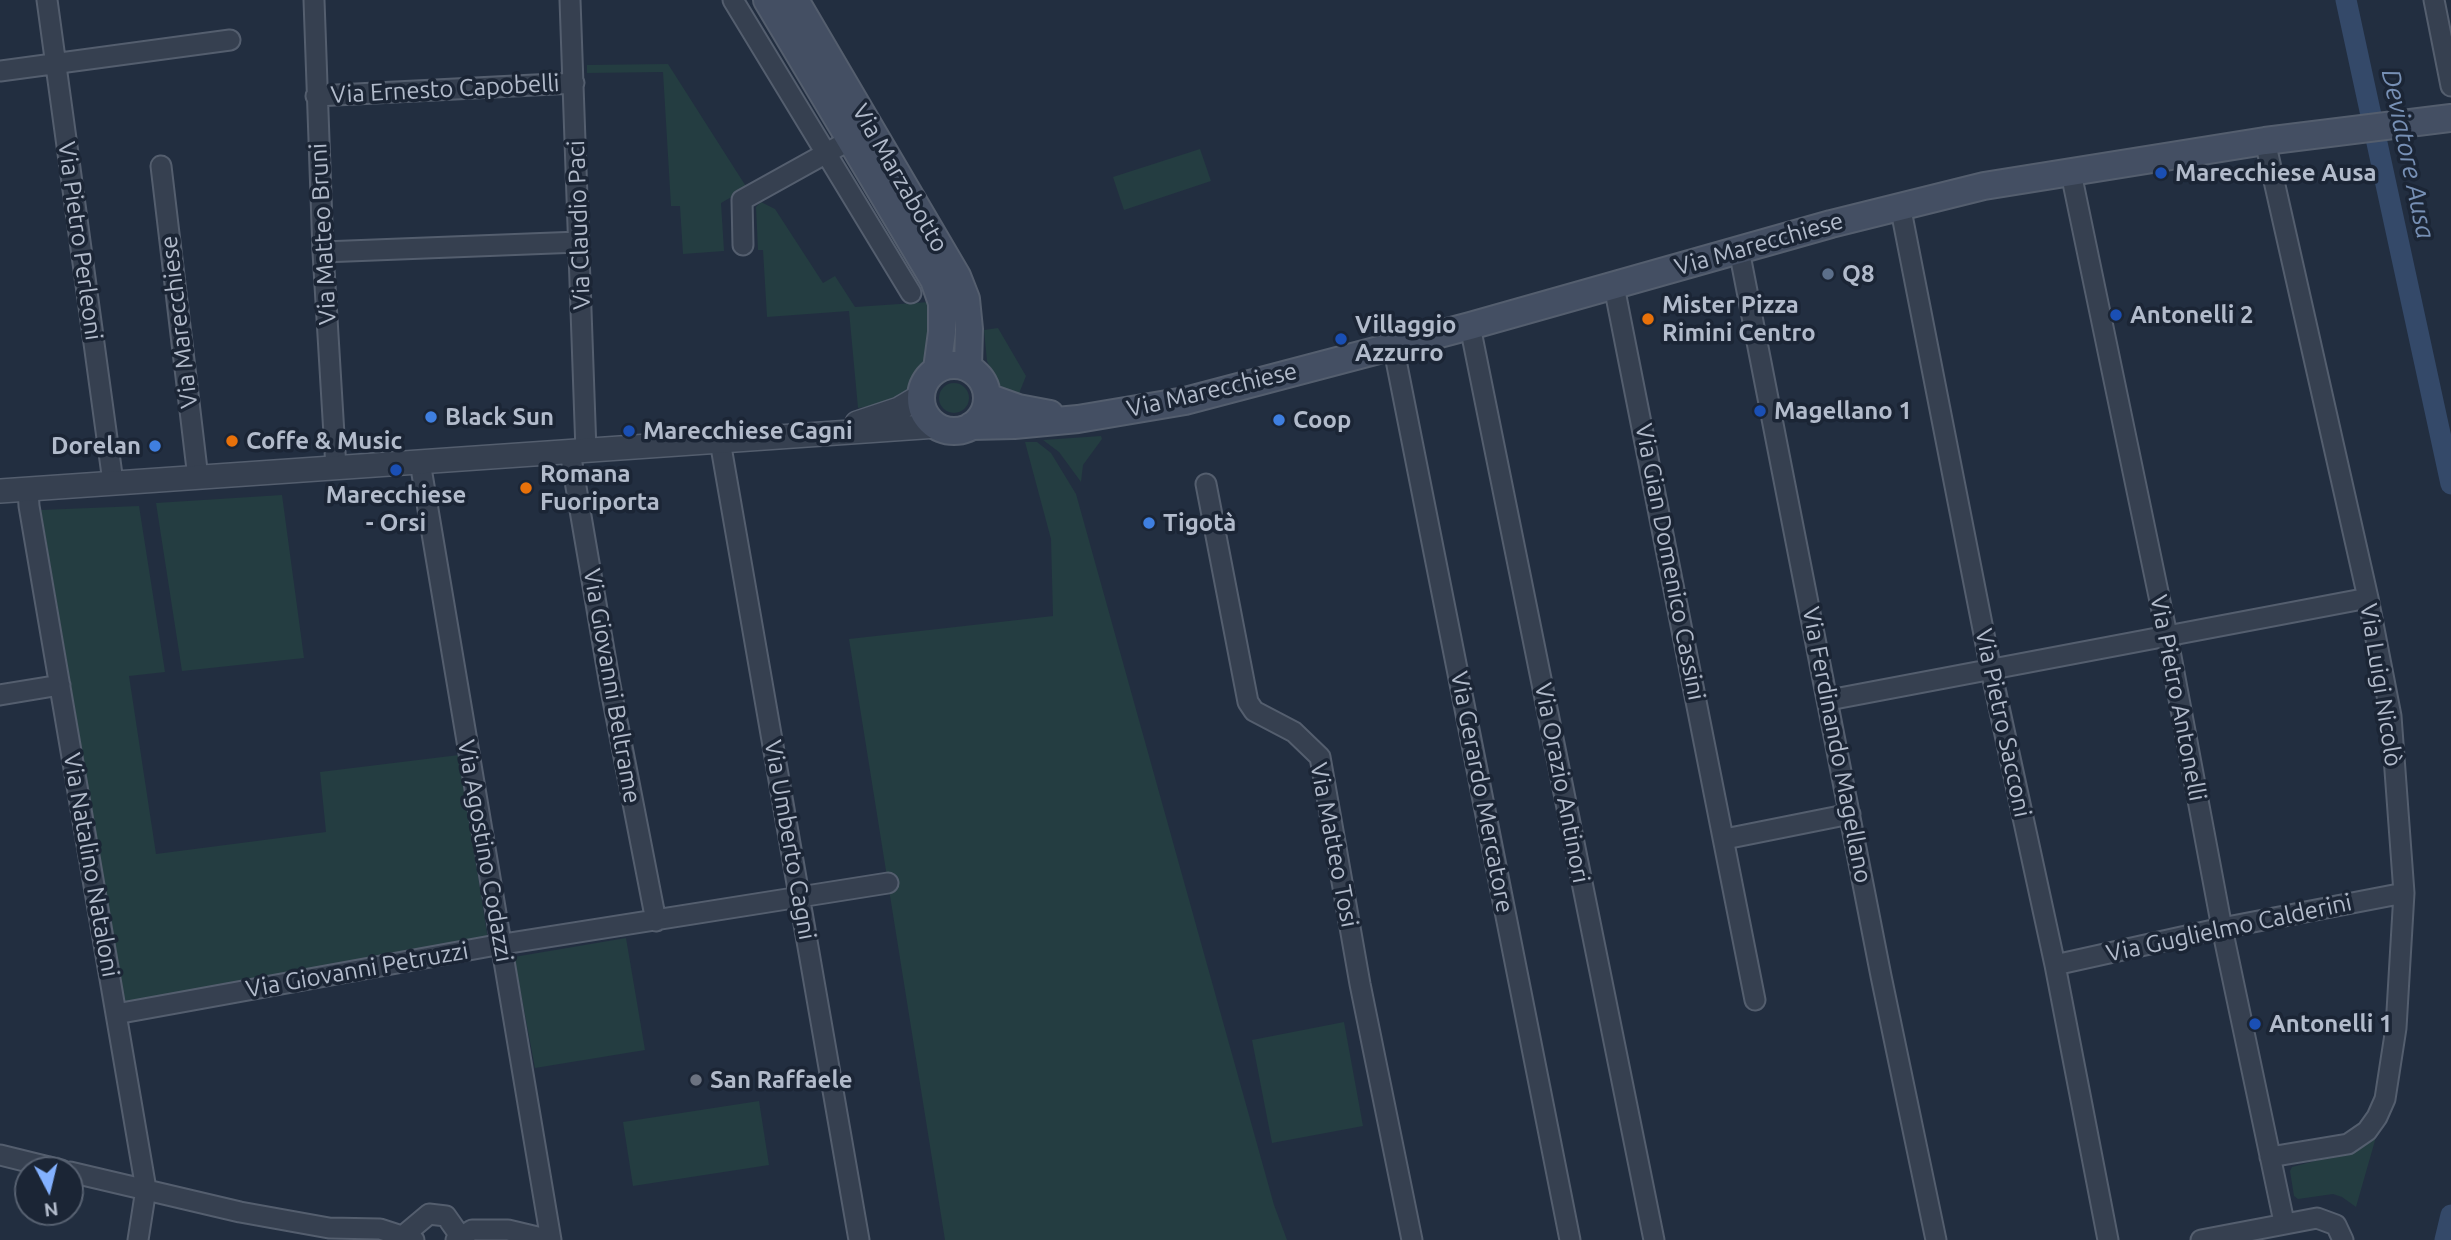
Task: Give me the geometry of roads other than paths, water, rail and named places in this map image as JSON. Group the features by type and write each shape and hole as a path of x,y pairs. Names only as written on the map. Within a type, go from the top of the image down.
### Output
{"main road":[{"name":"Via Marzabotto","path":"767,0 934,280 942,303 942,332 937,369"},
{"name":"Via Marzabotto","path":"795,0 957,276 966,299 969,329 968,368"},
{"name":"Via Marecchiese","path":"971,426 1078,419 1185,401 1470,326 1900,205 1984,186 2265,141 2439,120"},
{"path":"950,365 968,368 982,379 988,397 982,415 971,426 954,430 937,426 926,415 921,396 926,381 937,369 950,365"},
{"name":"Via Marecchiese","path":"988,397 1018,408 1078,419"}],"street":[{"name":"Via Pietro Perleoni","path":"47,0 113,482"},
{"name":"Via Matteo Bruni","path":"314,0 323,252 336,468"},
{"name":"Via Claudio Paci","path":"570,0 579,242 578,451"},
{"name":"Via Marzabotto","path":"733,0 911,293"},
{"path":"2434,0 2451,86"},
{"path":"0,71 230,40"},
{"name":"Via Ernesto Capobelli","path":"316,96 574,83"},
{"name":"Via Marzabotto","path":"743,245 741,200 850,139"},
{"name":"Via Luigi Nicolò","path":"2265,141 2368,598 2391,716 2404,893 2396,1028 2385,1099 2377,1117 2367,1131 2348,1144 2270,1157"},
{"name":"Via Marecchiese","path":"161,166 198,478"},
{"name":"Via Pietro Antonelli","path":"2071,173 2167,635 2222,928 2284,1222"},
{"name":"Via Pietro Sacconi","path":"1900,205 1991,670 2055,965 2108,1240"},
{"path":"323,252 579,242"},
{"name":"Via Ferdinando Magellano","path":"1739,250 1936,1240"},
{"name":"Via Gian Domenico Cassini","path":"1614,286 1755,1000"},
{"name":"Via Orazio Antinori","path":"1470,326 1654,1240"},
{"name":"Via Gerardo Mercatore","path":"1393,345 1570,1240"},
{"path":"832,432 899,409 921,396"},
{"path":"0,491 937,426"},
{"name":"Via Umberto Cagni","path":"720,441 859,1240"},
{"name":"Via Giovanni Beltrame","path":"578,451 610,685 656,920"},
{"name":"Via Agostino Codazzi","path":"420,462 551,1240"},
{"name":"Via Matteo Tosi","path":"1206,484 1248,702 1254,711 1294,732 1320,757 1360,984 1412,1240"},
{"name":"Via Natalino Nataloni","path":"28,489 146,1189 138,1240"},
{"path":"1829,700 2368,598"},
{"path":"0,695 61,685"},
{"path":"1725,839 1850,814"},
{"name":"Via Giovanni Petruzzi","path":"116,1014 500,944 888,883"},
{"name":"Via Guglielmo Calderini","path":"2055,965 2222,928 2404,893"},
{"path":"84,1175 240,1212 329,1227 380,1229 410,1238 413,1230 429,1214 446,1216 458,1238 472,1230 508,1230 551,1240"},
{"path":"2201,1240 2284,1222 2317,1218 2336,1225 2343,1240"},
{"path":"329,1227 343,1235 361,1240"}],"waterway":[{"name":"Deviatore Ausa","path":"2346,0 2451,484"},
{"name":"Deviatore Ausa","path":"2445,1240 2451,1215"}],"place":[{"name":"Marecchiese Ausa","path":"2161,173"},
{"name":"Q8","path":"1828,274"},
{"name":"Antonelli 2","path":"2116,315"},
{"name":"Mister Pizza Rimini Centro","path":"1648,319"},
{"name":"Villaggio Azzurro","path":"1341,339"},
{"name":"Magellano 1","path":"1760,411"},
{"name":"Black Sun","path":"431,417"},
{"name":"Coop","path":"1279,420"},
{"name":"Marecchiese Cagni","path":"629,431"},
{"name":"Coffe & Music","path":"232,441"},
{"name":"Dorelan","path":"155,446"},
{"name":"Marecchiese - Orsi","path":"396,470"},
{"name":"Romana Fuoriporta","path":"526,488"},
{"name":"Tigotà","path":"1149,523"},
{"name":"Antonelli 1","path":"2255,1024"},
{"name":"San Raffaele","path":"696,1080"}]}
